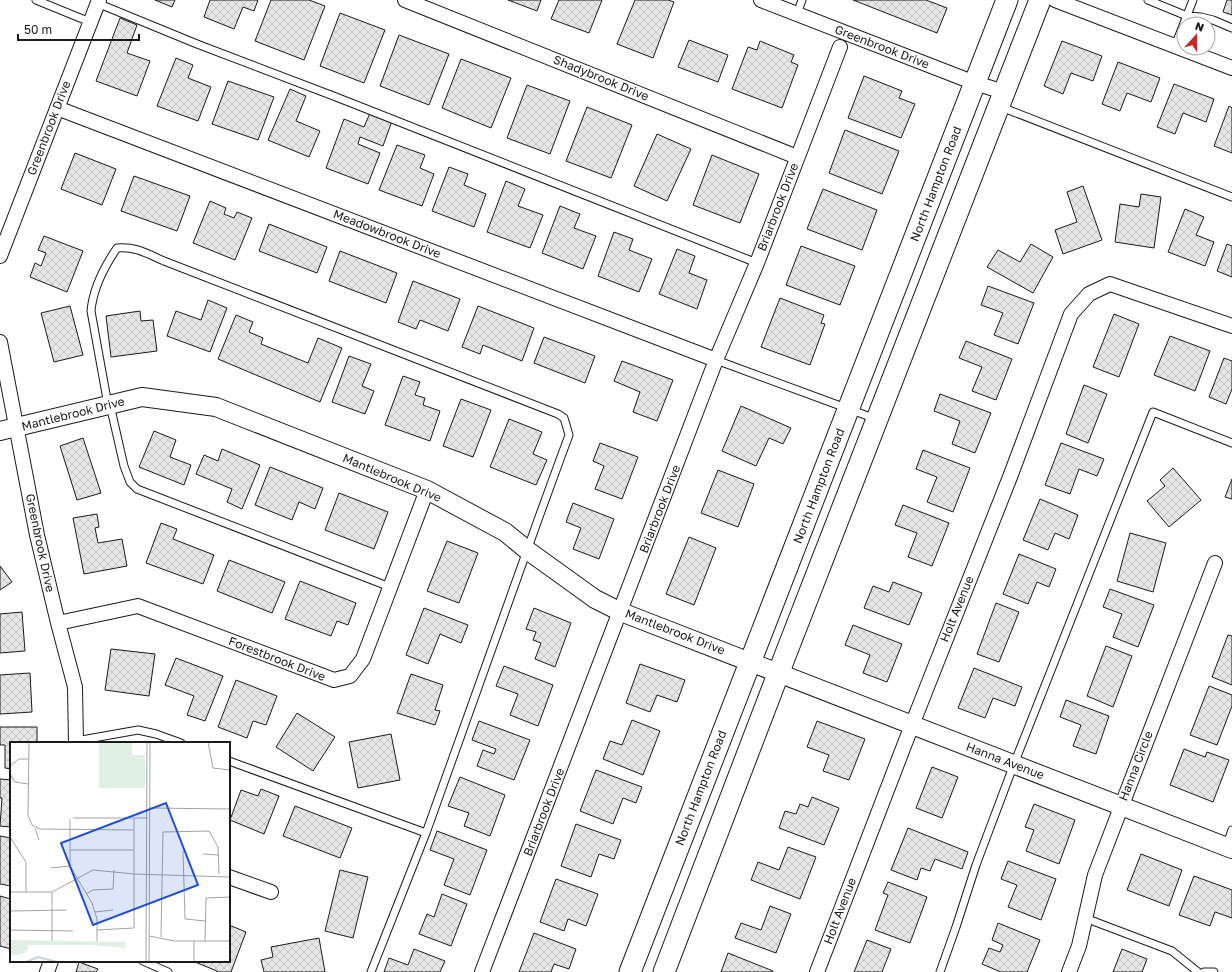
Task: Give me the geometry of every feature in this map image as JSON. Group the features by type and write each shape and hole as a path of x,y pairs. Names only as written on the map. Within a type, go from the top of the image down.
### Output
{"main road":[{"name":"North Hampton Road","path":"630,972 1007,0"},
{"path":"664,972 778,673 1040,0"}],"street":[{"name":"Shadybrook Drive","path":"405,0 797,157"},
{"name":"Greenbrook Drive","path":"761,0 975,83 1001,99"},
{"path":"1055,0 1232,68"},
{"name":"Greenbrook Drive","path":"0,256 98,2"},
{"name":"Briarbrook Drive","path":"482,972 621,612 716,360 757,263 840,47"},
{"name":"Meadowbrook Drive","path":"57,108 716,360"},
{"name":"Holt Avenue","path":"817,972 912,725 1010,477 1071,314 1089,294 1110,284 1232,326"},
{"name":"Greenbrook Drive","path":"0,342 37,535 75,687 76,742"},
{"name":"Mantlebrook Drive","path":"0,431 142,397 216,407 427,490 505,532 527,550 595,599 621,612 778,673"},
{"name":"Forestbrook Drive","path":"58,623 138,606 334,680 350,676 363,659 427,490"},
{"name":"Hanna Circle","path":"1070,972 1079,946 1095,875 1215,563"},
{"name":"Hanna Avenue","path":"778,673 1121,806 1230,842"},
{"path":"230,877 271,892"},
{"path":"47,972 51,962"}],"lane":[{"path":"36,0 90,22"},
{"path":"797,14 802,0"},
{"path":"1148,0 1187,16 1193,0"},
{"path":"98,2 196,44 336,96 757,263"},
{"path":"1216,21 1232,28"},
{"path":"1001,99 1232,197"},
{"path":"371,972 426,833 569,435 564,418 558,414 442,368 138,250 127,247 117,248 107,262 92,297 91,311 109,405 124,466 130,482 137,489 390,587"},
{"path":"716,360 877,419"},
{"path":"940,972 976,866 1014,764 1153,412 1232,443"},
{"path":"76,742 138,730 156,734 178,742"},
{"path":"230,761 426,833"},
{"path":"1085,918 1172,951 1198,972"},
{"path":"145,962 168,972"},
{"path":"1204,972 1214,972"}],"building":[{"path":"155,0 175,0 172,7"},
{"path":"210,0 258,0 254,11 243,7 234,29 204,17"},
{"path":"271,0 309,0 325,6 304,60 255,41"},
{"path":"508,0 541,0 537,11"},
{"path":"559,0 602,0 589,33 551,19"},
{"path":"635,0 668,0 674,2 653,58 617,44"},
{"path":"853,0 926,0 947,8 937,33"},
{"path":"1227,0 1232,0 1232,15 1223,12"},
{"path":"340,13 385,30 364,83 320,66"},
{"path":"120,18 137,25 127,53 150,61 137,96 96,81"},
{"path":"399,35 449,54 429,105 380,86"},
{"path":"689,40 728,55 718,82 678,67"},
{"path":"760,41 794,55 791,62 798,65 782,108 732,89 748,47 757,50"},
{"path":"1062,41 1102,56 1093,81 1071,73 1063,94 1044,86"},
{"path":"176,58 193,65 188,78 211,87 198,121 157,106"},
{"path":"461,59 511,78 491,128 442,108"},
{"path":"1118,62 1160,78 1151,102 1127,93 1120,111 1102,104"},
{"path":"864,76 902,91 899,98 915,104 901,138 848,118"},
{"path":"228,81 274,97 258,140 212,124"},
{"path":"1174,84 1214,99 1206,122 1183,113 1175,134 1157,127"},
{"path":"527,85 570,101 550,154 507,138"},
{"path":"290,89 306,96 296,121 320,131 309,157 268,140"},
{"path":"1229,106 1232,108 1232,153 1214,146"},
{"path":"587,107 632,125 611,178 566,161"},
{"path":"370,113 392,121 383,146 360,137 358,144 380,153 368,184 326,168 344,119 364,127"},
{"path":"845,130 899,151 882,194 829,173"},
{"path":"657,134 691,149 667,201 634,186"},
{"path":"397,145 425,155 420,168 434,174 422,206 379,190"},
{"path":"75,153 116,169 102,205 61,189"},
{"path":"712,155 759,174 740,223 693,205"},
{"path":"449,167 468,174 464,185 486,194 474,227 432,211"},
{"path":"134,176 190,196 177,231 121,211"},
{"path":"506,181 525,189 518,206 543,215 530,248 487,232"},
{"path":"1083,186 1102,240 1063,254 1055,230 1077,222 1067,192"},
{"path":"823,189 877,210 862,250 807,229"},
{"path":"1141,194 1161,197 1154,248 1115,242 1120,204 1139,207"},
{"path":"210,201 226,208 224,214 234,218 237,212 252,218 235,260 193,243"},
{"path":"560,206 580,214 574,228 596,236 583,269 542,253"},
{"path":"1185,209 1204,217 1196,235 1214,242 1205,266 1168,252"},
{"path":"269,224 327,247 317,273 259,251"},
{"path":"614,232 633,239 629,250 652,259 639,292 598,276"},
{"path":"44,236 83,251 67,292 30,277 35,263 41,266 46,253 38,250"},
{"path":"1031,244 1053,257 1033,293 987,267 998,250 1020,262"},
{"path":"1227,244 1232,246 1232,277 1217,271"},
{"path":"801,246 855,266 840,305 786,285"},
{"path":"677,249 695,256 689,273 707,280 697,309 659,294"},
{"path":"340,251 397,273 386,303 329,281"},
{"path":"413,281 460,299 448,331 420,320 416,329 398,322"},
{"path":"988,286 1034,303 1018,344 994,335 1003,313 981,305"},
{"path":"780,298 824,315 821,323 825,324 810,365 761,347"},
{"path":"208,300 227,308 210,352 167,336 176,311 201,320"},
{"path":"70,306 83,355 54,362 41,313"},
{"path":"478,306 534,328 522,361 483,345 480,354 462,347"},
{"path":"140,311 141,321 153,320 157,351 111,357 106,316"},
{"path":"1114,314 1139,324 1119,377 1093,367"},
{"path":"236,315 253,322 249,332 263,338 261,344 308,363 318,338 342,348 320,402 218,359"},
{"path":"1170,336 1210,351 1195,391 1154,375"},
{"path":"544,337 595,356 585,383 534,363"},
{"path":"966,341 1012,359 996,400 972,391 982,367 959,358"},
{"path":"349,356 371,364 362,386 374,391 365,414 332,402"},
{"path":"1224,358 1232,361 1232,389 1226,404 1209,397"},
{"path":"622,361 673,380 657,421 633,412 640,392 614,381"},
{"path":"403,376 420,382 415,395 425,398 423,405 440,411 430,441 385,425"},
{"path":"1084,385 1107,394 1088,443 1066,434"},
{"path":"940,394 991,413 975,453 952,444 960,421 934,411"},
{"path":"461,399 491,410 473,457 443,446"},
{"path":"741,406 791,428 783,444 769,438 756,466 722,451"},
{"path":"509,419 542,432 533,454 547,460 536,485 490,467"},
{"path":"154,431 176,440 170,457 191,465 184,485 139,467"},
{"path":"83,438 101,493 77,500 60,446"},
{"path":"600,443 638,457 622,499 595,489 604,466 593,461"},
{"path":"1061,443 1104,459 1097,476 1079,469 1070,494 1045,485"},
{"path":"222,449 260,465 242,509 227,502 232,489 196,474 204,455 218,461"},
{"path":"923,450 970,468 953,512 927,502 937,477 916,469"},
{"path":"270,467 323,488 315,509 299,502 292,520 255,505"},
{"path":"1173,468 1201,500 1169,527 1147,501 1165,486 1160,480"},
{"path":"718,470 754,484 738,527 701,513"},
{"path":"1232,479 1232,499 1225,497"},
{"path":"339,493 388,512 374,549 325,530"},
{"path":"1040,499 1078,515 1069,539 1055,533 1048,550 1023,540"},
{"path":"573,503 614,519 599,559 573,549 581,528 566,522"},
{"path":"903,505 949,523 932,566 908,557 917,533 895,525"},
{"path":"97,514 99,527 95,528 98,543 122,539 127,566 84,574 73,518"},
{"path":"161,523 177,529 173,539 214,555 203,584 146,563"},
{"path":"1130,533 1166,543 1153,592 1117,581"},
{"path":"689,537 716,548 694,605 666,594"},
{"path":"447,541 478,553 459,603 427,591"},
{"path":"1019,554 1056,569 1049,587 1037,582 1028,604 1003,594"},
{"path":"229,560 285,582 272,613 217,591"},
{"path":"0,566 12,582 0,590"},
{"path":"300,581 356,603 348,625 337,621 331,636 285,619"},
{"path":"893,582 922,593 909,625 864,608 873,586 889,592"},
{"path":"1110,589 1154,605 1138,647 1113,637 1122,614 1103,607"},
{"path":"996,603 1019,612 999,662 977,654"},
{"path":"424,608 468,625 461,643 440,634 428,664 406,655"},
{"path":"534,608 571,623 555,667 535,659 541,643 533,640 536,632 526,629"},
{"path":"22,612 25,651 0,653 0,614"},
{"path":"853,625 902,644 887,682 863,673 870,655 845,645"},
{"path":"1228,635 1232,636 1232,685 1212,677"},
{"path":"1106,646 1132,656 1113,707 1087,696"},
{"path":"111,649 155,654 149,696 105,690"},
{"path":"176,658 223,676 205,721 187,715 194,696 165,685"},
{"path":"640,664 685,680 677,702 657,695 650,712 626,703"},
{"path":"504,666 553,685 538,726 510,715 518,694 496,686"},
{"path":"974,668 1022,687 1015,706 993,698 985,718 958,708"},
{"path":"30,673 32,712 0,714 0,675"},
{"path":"411,674 443,685 435,710 440,711 435,725 397,713"},
{"path":"236,680 277,696 266,725 253,721 247,738 218,727"},
{"path":"1209,686 1232,695 1232,706 1217,745 1190,735"},
{"path":"1066,700 1109,716 1096,754 1073,746 1081,725 1060,717"},
{"path":"297,713 335,737 313,771 276,747"},
{"path":"632,720 660,731 643,775 603,759 610,741 622,745"},
{"path":"479,721 530,740 514,780 477,766 483,750 494,754 496,749 472,740"},
{"path":"817,721 865,739 849,780 823,771 829,755 807,747"},
{"path":"0,727 37,727 37,742 10,742 10,769 5,768 5,745 0,745"},
{"path":"391,734 400,780 358,788 349,742"},
{"path":"1184,749 1205,757 1207,752 1229,760 1213,802 1170,785"},
{"path":"932,767 958,777 942,818 916,808"},
{"path":"596,770 642,787 636,803 623,798 613,824 580,811"},
{"path":"460,777 505,795 490,836 464,826 469,813 448,806"},
{"path":"0,779 10,780 10,827 0,826 2,798 0,798"},
{"path":"261,789 279,796 264,834 230,820 241,790 258,796"},
{"path":"812,797 839,808 824,845 779,828 785,811 796,814 800,804 808,807"},
{"path":"1034,804 1075,820 1059,864 1026,851 1034,830 1025,827"},
{"path":"295,806 352,828 340,858 283,836"},
{"path":"576,824 621,840 614,859 599,854 591,877 561,866"},
{"path":"908,828 968,852 962,869 935,859 930,871 921,868 917,880 891,870"},
{"path":"437,831 487,850 470,895 444,885 454,859 430,850"},
{"path":"0,836 10,838 10,886 0,884"},
{"path":"788,847 816,857 800,899 751,880 758,862 779,870"},
{"path":"1141,854 1182,870 1169,906 1127,890"},
{"path":"1008,861 1056,879 1041,920 1008,907 1017,885 1001,879"},
{"path":"340,870 368,877 353,938 325,931"},
{"path":"1194,876 1232,890 1232,918 1215,912 1210,926 1179,915"},
{"path":"556,879 598,894 586,926 568,919 564,931 540,922"},
{"path":"888,882 927,897 910,943 875,930 888,895 883,893"},
{"path":"442,894 467,904 451,946 419,934 427,914 434,917"},
{"path":"0,896 10,899 10,949 0,946"},
{"path":"770,906 791,914 776,953 735,938 741,923 761,930"},
{"path":"998,923 1040,940 1027,972 1001,972 982,964 989,948 1000,952 1003,945 992,940"},
{"path":"230,925 246,932 231,972 217,971 195,962 230,962"},
{"path":"534,933 576,949 569,969 554,964 551,972 519,972"},
{"path":"319,938 325,972 264,972 261,960 273,957 271,947"},
{"path":"867,940 891,949 882,972 854,972"},
{"path":"414,949 445,961 440,972 384,972 389,958 408,965"},
{"path":"1122,949 1147,959 1142,972 1113,972"},
{"path":"728,953 773,971 773,972 721,972"},
{"path":"79,962 98,969 96,972 76,972"}]}
